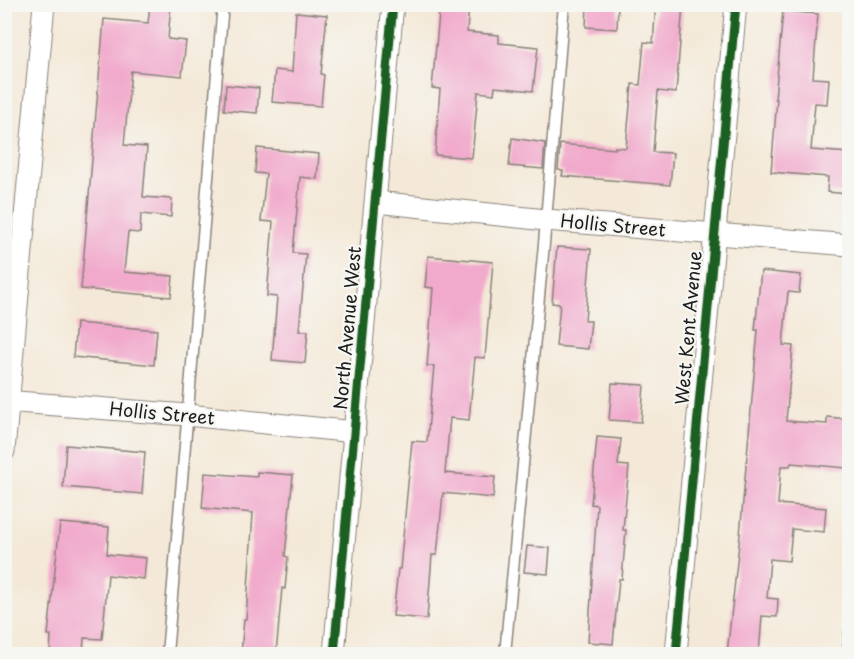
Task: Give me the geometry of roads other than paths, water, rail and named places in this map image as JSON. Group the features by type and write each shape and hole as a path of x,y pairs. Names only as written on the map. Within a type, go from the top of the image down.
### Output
{"street":[{"path":"4,451 44,4"},
{"name":"North Avenue West","path":"334,654 393,4"},
{"name":"West Kent Avenue","path":"676,654 736,4"},
{"name":"Hollis Street","path":"376,202 546,220 849,244"},
{"name":"Hollis Street","path":"7,402 188,415 355,432"}],"lane":[{"path":"167,654 223,4"},
{"path":"505,654 564,4"},
{"path":"848,654 849,631"}]}
